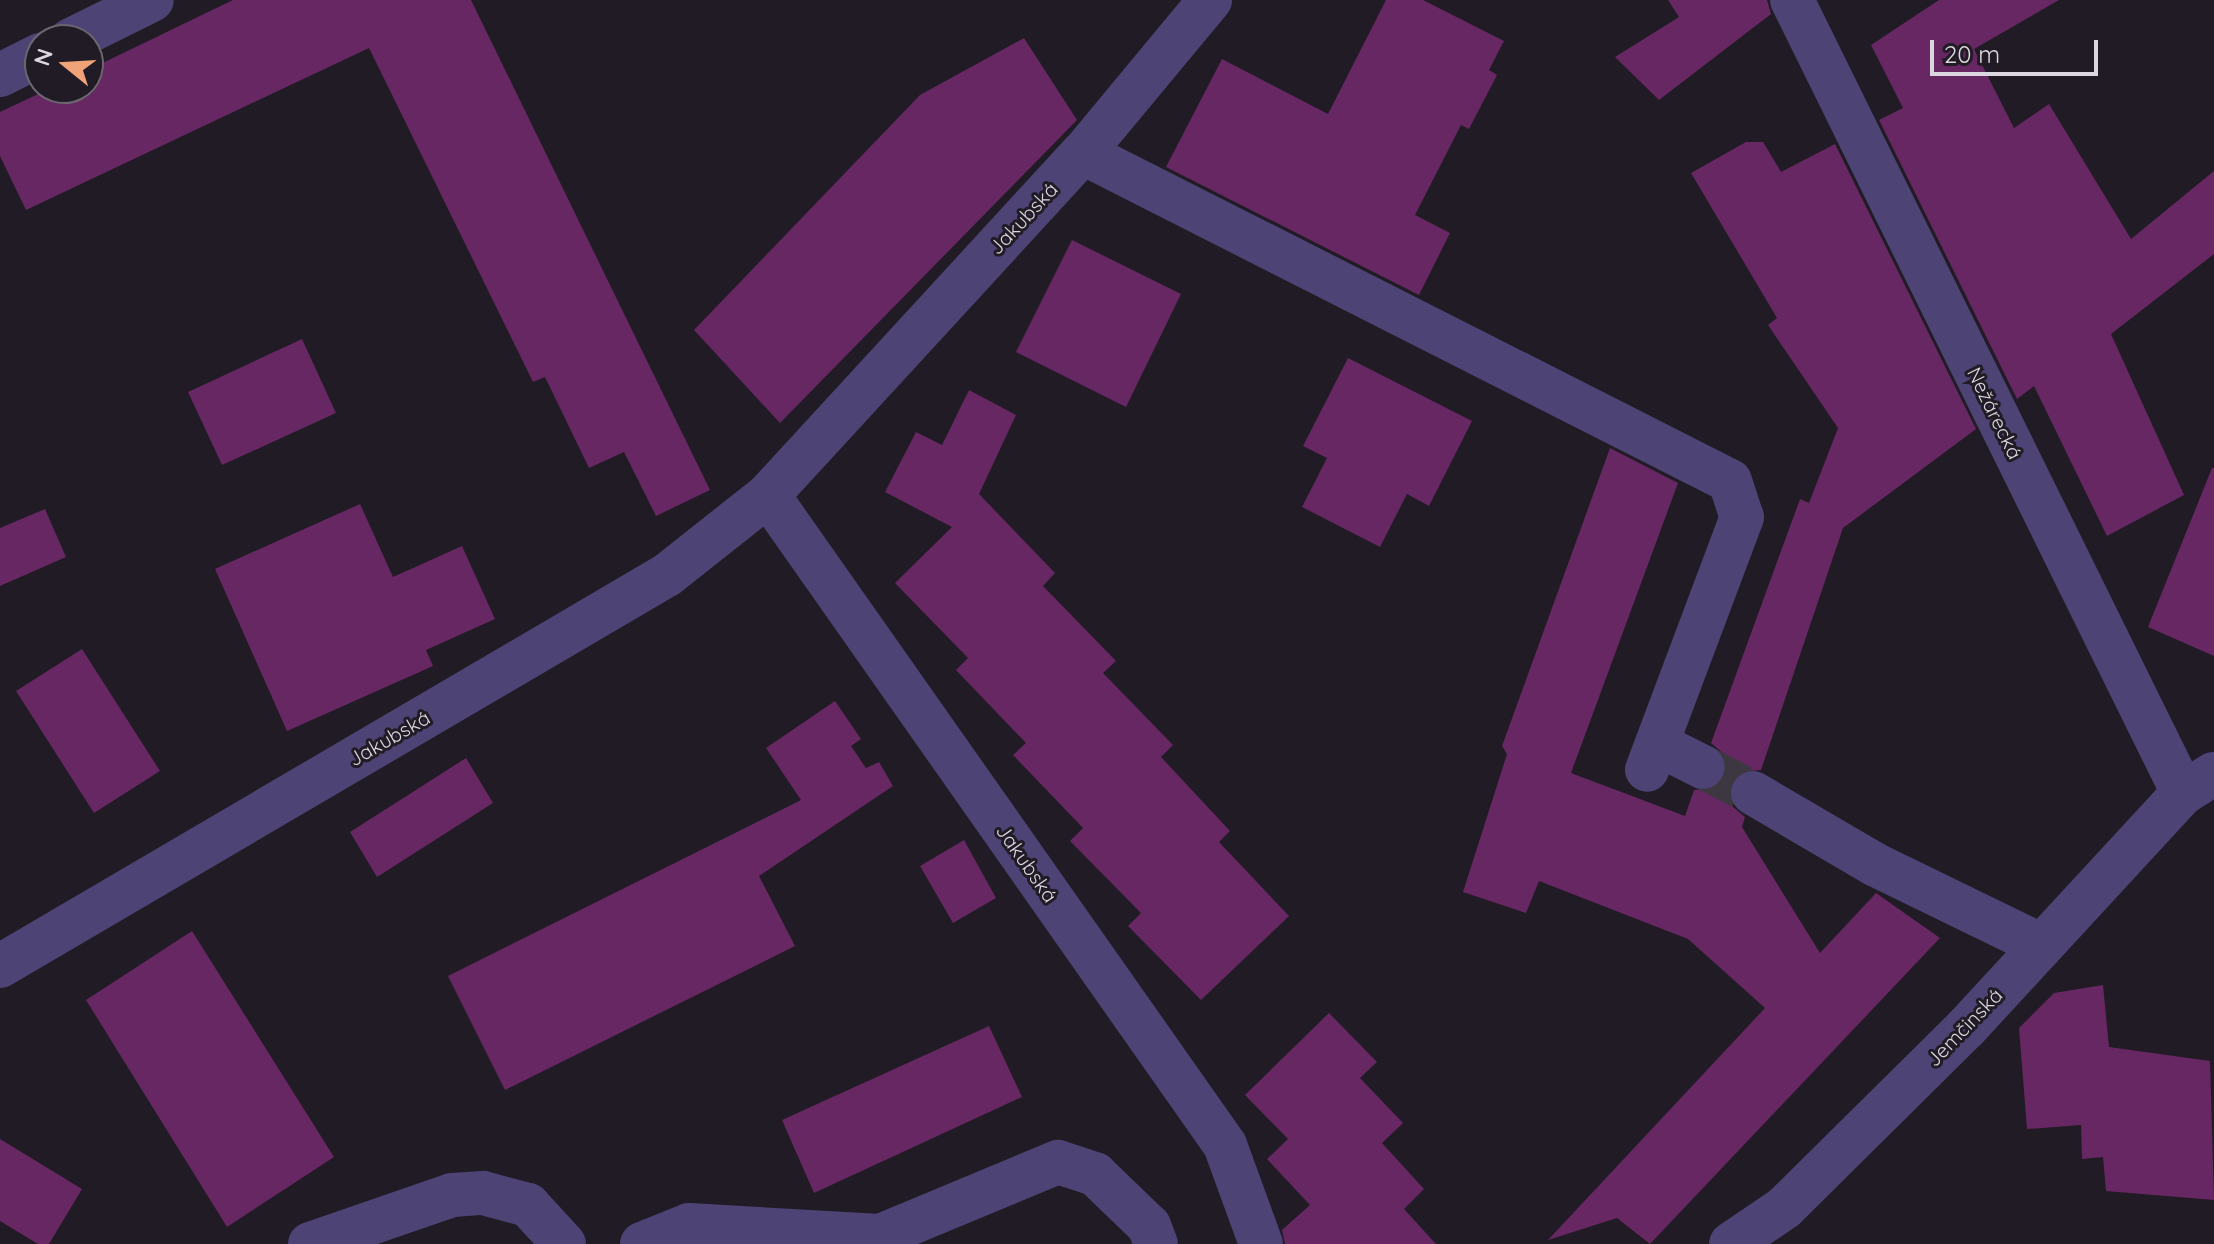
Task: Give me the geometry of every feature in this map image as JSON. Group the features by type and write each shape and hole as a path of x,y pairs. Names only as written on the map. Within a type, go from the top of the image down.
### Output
{"street":[{"path":"103,24 152,0"},
{"name":"Jakubská","path":"0,966 667,575 768,495 1083,153 1210,0"},
{"name":"Nežárecká","path":"1792,0 2198,784"},
{"path":"0,75 24,63"},
{"path":"1083,153 1730,481 1742,517 1652,757 1703,767"},
{"name":"Jakubská","path":"768,495 1225,1145 1261,1244"},
{"name":"Jemčinská","path":"1731,1244 1784,1208 1966,1028 2040,945 2198,784"},
{"path":"1753,793 1874,864 2040,945"},
{"path":"642,1244 689,1225 880,1236 1058,1162 1095,1174 1149,1226 1156,1244"},
{"path":"310,1244 452,1195 483,1193 528,1205 564,1244"}],"building":[{"path":"233,0 471,0 710,490 656,516 624,452 589,468 545,377 533,382 369,48 26,210 0,156 0,112 24,101 24,104 104,104 104,62"},
{"path":"1386,0 1423,0 1504,41 1489,70 1497,75 1469,129 1461,125 1415,215 1450,233 1419,295 1166,167 1222,59 1328,114"},
{"path":"1668,0 1767,0 1771,14 1659,100 1615,57 1679,17"},
{"path":"1939,0 2059,0 1974,49 2014,128 2049,104 2131,239 2214,171 2214,254 2111,334 2184,495 2107,536 2034,386 2017,399 1879,120 1903,108 1871,45"},
{"path":"1024,38 1077,120 780,423 694,330 920,95"},
{"path":"1746,142 1763,142 1781,172 1835,144 1976,429 1843,528 1761,770 1740,772 1728,794 1732,806 1745,817 1742,827 1820,953 1876,893 1940,938 1650,1244 1617,1218 1548,1240 1765,1008 1688,939 1539,881 1526,913 1463,892 1507,754 1502,746 1610,448 1678,483 1571,773 1685,816 1694,790 1716,788 1726,777 1724,754 1711,743 1800,499 1809,503 1838,428 1768,325 1777,318 1691,173"},
{"path":"1072,240 1181,294 1126,407 1016,352"},
{"path":"302,339 336,413 222,465 188,392"},
{"path":"1348,358 1472,421 1429,506 1407,494 1380,547 1302,507 1327,458 1303,446"},
{"path":"969,390 1016,415 979,494 1055,573 1043,586 1116,661 1103,673 1173,745 1161,757 1230,831 1219,842 1289,916 1201,1000 1128,926 1141,913 1070,841 1083,828 1013,755 1026,743 956,670 968,658 895,583 952,527 885,492 916,432 942,445"},
{"path":"2214,468 2214,656 2148,627"},
{"path":"360,504 393,577 462,546 495,619 426,650 433,666 287,731 215,569"},
{"path":"45,509 66,557 0,586 0,528"},
{"path":"82,649 160,771 94,813 16,691"},
{"path":"835,701 861,739 851,746 866,768 879,762 893,786 759,876 795,946 505,1090 448,976 801,800 766,748"},
{"path":"466,758 493,803 377,877 350,832"},
{"path":"964,840 996,898 953,923 920,866"},
{"path":"192,931 334,1157 227,1227 86,1000"},
{"path":"2103,985 2109,1047 2210,1061 2214,1200 2106,1191 2103,1157 2082,1159 2081,1125 2027,1129 2019,1028 2054,993"},
{"path":"1329,1013 1377,1062 1360,1078 1403,1123 1382,1143 1424,1189 1404,1209 1436,1244 1285,1244 1282,1230 1310,1205 1267,1159 1288,1139 1245,1095"},
{"path":"989,1026 1022,1097 814,1193 782,1120"},
{"path":"0,1139 82,1189 49,1244 38,1244 0,1221"}],"tunnel":[{"path":"1703,767 1753,793"}]}
